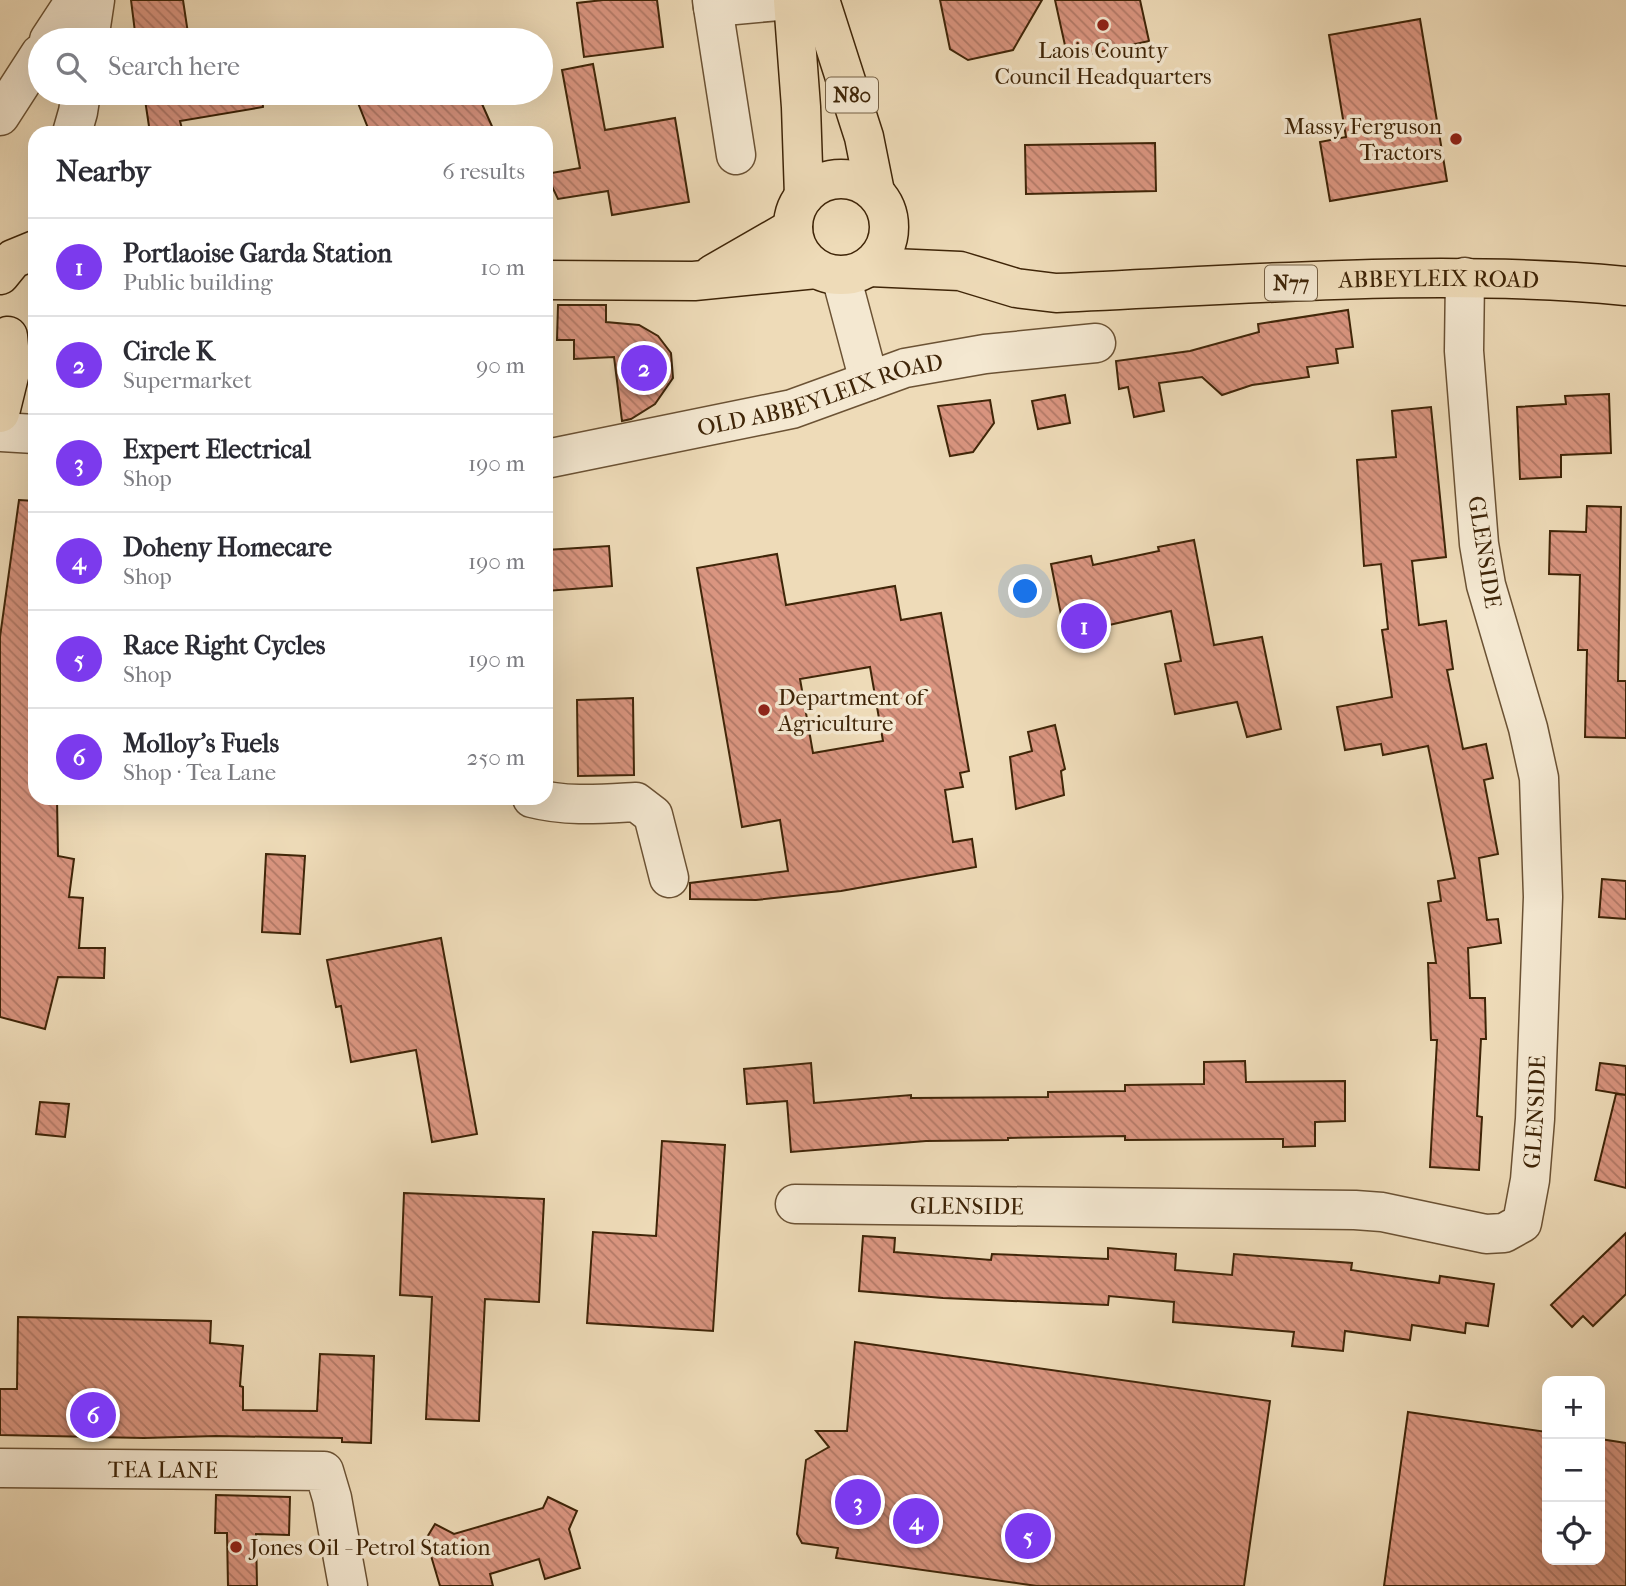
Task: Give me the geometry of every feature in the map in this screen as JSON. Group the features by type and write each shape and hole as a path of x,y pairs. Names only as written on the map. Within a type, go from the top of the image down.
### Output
{"main road":[{"name":"N80","path":"792,0 799,212 796,244 804,258 842,270 881,255 890,229 820,0"},
{"path":"703,281 799,212 816,186 831,180 854,181 881,203"},
{"name":"N77","path":"881,203 960,271"},
{"path":"553,280 703,281 842,270"},
{"name":"N77","path":"842,270 960,271"},
{"name":"ABBEYLEIX ROAD","path":"960,271 1016,288 1056,293 1465,277 1626,286"},
{"path":"0,413 11,368 9,332"},
{"path":"0,426 28,395"}],"street":[{"path":"736,155 712,3 792,0"},
{"path":"0,116 28,73"},
{"path":"74,126 79,105"},
{"path":"842,270 869,381"},
{"name":"GLENSIDE","path":"795,1204 1355,1210 1382,1212 1486,1234 1504,1233 1522,1223 1530,1180 1543,897 1539,778 1528,728 1486,585 1479,544 1464,351 1465,277"},
{"name":"OLD ABBEYLEIX ROAD","path":"553,458 792,408 905,368 985,355 1096,344"},
{"path":"0,432 28,434"},
{"path":"553,803 587,805 636,802 653,815 669,878"},
{"name":"TEA LANE","path":"0,1468 324,1471 332,1497 348,1586"}],"building":[{"path":"131,0 183,0 187,28 134,28"},
{"path":"657,0 663,47 584,57 577,3"},
{"path":"940,0 1042,0 1013,50 968,60 950,49"},
{"path":"1055,0 1140,0 1149,41 1068,59"},
{"path":"1420,19 1447,181 1330,201 1320,142 1346,137 1329,35"},
{"path":"593,64 605,130 675,118 689,202 612,215 608,191 558,199 553,189 553,173 580,168 562,70"},
{"path":"146,105 263,105 180,121 181,126 149,126"},
{"path":"359,105 482,105 492,126 367,126"},
{"path":"1155,143 1156,191 1026,194 1025,145"},
{"path":"558,305 606,305 606,322 639,325 658,336 671,353 673,378 655,404 631,419 622,421 614,357 574,359 574,340 557,340"},
{"path":"1348,310 1353,347 1336,349 1338,363 1307,367 1309,377 1252,385 1222,395 1202,377 1159,383 1164,411 1134,417 1128,387 1119,389 1116,361 1190,351 1259,332 1258,324"},
{"path":"1609,394 1611,453 1561,455 1561,477 1520,479 1517,407 1566,404 1565,396"},
{"path":"1065,395 1070,423 1038,429 1032,401"},
{"path":"990,400 994,423 973,452 950,456 938,406"},
{"path":"1431,407 1446,557 1412,561 1419,625 1446,621 1453,669 1447,670 1463,749 1486,744 1493,778 1484,780 1498,854 1479,858 1487,920 1498,919 1501,943 1468,948 1470,998 1485,998 1486,1039 1481,1039 1477,1116 1482,1117 1479,1170 1430,1167 1437,1040 1431,1040 1428,963 1436,963 1428,903 1441,901 1438,881 1455,878 1428,746 1383,755 1381,744 1345,750 1337,707 1392,697 1382,630 1388,629 1381,564 1364,566 1357,460 1396,457 1392,411"},
{"path":"19,500 28,501 28,805 57,805 58,856 74,859 69,897 83,898 79,948 105,948 104,978 58,977 45,1029 0,1017 0,637"},
{"path":"1587,506 1621,507 1618,681 1626,681 1626,738 1585,737 1587,650 1578,650 1580,575 1549,574 1550,531 1586,532"},
{"path":"1194,540 1214,645 1262,637 1281,729 1247,737 1237,702 1175,714 1165,664 1181,661 1171,611 1065,635 1051,564 1091,556 1093,565 1159,551 1158,547"},
{"path":"609,546 612,586 553,590 553,550"},
{"name":"Department of Agriculture","path":"777,554 786,605 895,586 901,620 941,613 969,771 960,773 963,787 945,790 953,842 972,839 976,867 841,891 756,900 690,899 690,883 788,871 780,820 742,827 697,568","holes":["870,667 883,741 813,753 800,679"]},
{"path":"633,698 634,775 578,776 577,700"},
{"path":"1055,725 1065,769 1061,771 1064,795 1016,809 1010,757 1032,751 1028,732"},
{"path":"266,854 305,856 300,934 262,932"},
{"path":"1602,879 1626,881 1626,919 1599,917"},
{"path":"441,938 477,1134 432,1142 416,1050 351,1062 341,1006 336,1007 327,960"},
{"path":"1245,1061 1246,1082 1345,1081 1345,1121 1315,1122 1315,1146 1283,1147 1283,1139 1125,1140 1125,1136 926,1141 791,1152 787,1101 747,1104 744,1069 811,1063 814,1103 911,1095 911,1098 1048,1097 1048,1092 1125,1091 1125,1085 1204,1084 1204,1062"},
{"path":"1600,1063 1626,1066 1626,1095 1596,1090"},
{"path":"1616,1094 1626,1095 1626,1188 1595,1180"},
{"path":"40,1102 69,1104 65,1137 36,1134"},
{"path":"662,1141 725,1145 713,1331 587,1323 593,1232 656,1236"},
{"path":"404,1193 544,1199 539,1302 485,1299 479,1421 426,1419 432,1297 400,1295"},
{"path":"1626,1233 1626,1294 1593,1326 1583,1316 1572,1327 1551,1305"},
{"path":"863,1236 895,1238 894,1252 991,1260 992,1254 1108,1259 1108,1248 1176,1254 1175,1270 1232,1275 1234,1254 1352,1263 1351,1270 1439,1283 1440,1276 1494,1284 1488,1326 1466,1323 1465,1333 1412,1325 1410,1340 1345,1331 1343,1351 1292,1346 1294,1332 1173,1322 1174,1302 1109,1296 1108,1305 943,1298 859,1291"},
{"path":"18,1317 211,1321 210,1343 243,1346 240,1386 243,1387 243,1410 317,1411 320,1354 374,1356 371,1443 342,1442 342,1438 0,1435 0,1389 17,1389"},
{"path":"855,1342 1270,1401 1244,1586 1037,1586 836,1558 838,1548 802,1543 797,1534 806,1460 829,1447 816,1431 847,1431"},
{"path":"1408,1412 1542,1431 1542,1565 1605,1565 1605,1440 1626,1443 1626,1586 1384,1586"},
{"path":"216,1495 290,1497 289,1535 256,1534 257,1586 228,1586 227,1533 215,1533"},
{"path":"548,1497 577,1511 569,1529 580,1568 545,1579 539,1559 490,1574 493,1586 440,1586 426,1539 435,1524 454,1534 543,1508"}],"place":[{"name":"Laois County Council Headquarters","path":"1103,25"},
{"name":"Massy Ferguson Tractors","path":"1456,139"},
{"name":"Circle K","path":"644,368"},
{"name":"Portlaoise Garda Station","path":"1084,626"},
{"name":"Department of Agriculture","path":"764,710"},
{"name":"Molloy's Fuels","path":"93,1415"},
{"name":"Expert Electrical","path":"858,1502"},
{"name":"Doheny Homecare","path":"916,1521"},
{"name":"Race Right Cycles","path":"1028,1536"},
{"name":"Jones Oil - Petrol Station","path":"236,1547"}]}
